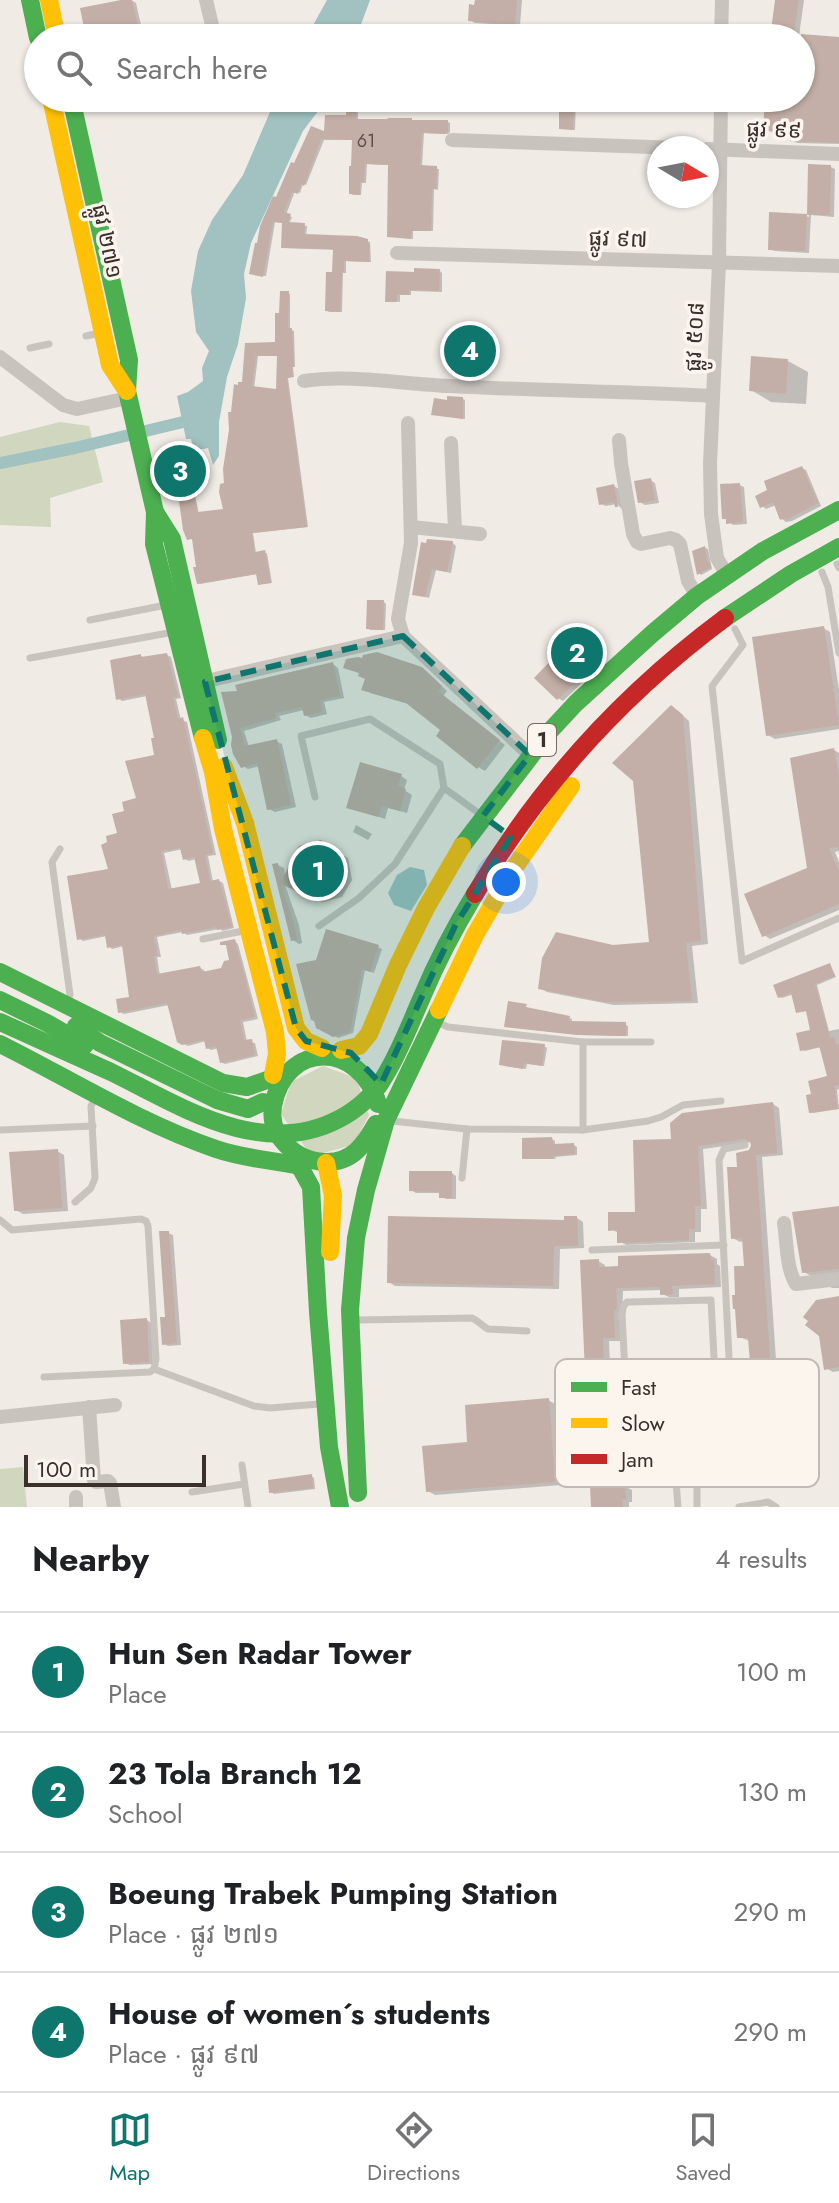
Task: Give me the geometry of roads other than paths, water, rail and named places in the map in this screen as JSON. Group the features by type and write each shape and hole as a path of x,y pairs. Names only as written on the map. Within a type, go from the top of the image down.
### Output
{"main road":[{"path":"30,0 35,24"},
{"path":"49,0 54,24"},
{"name":"ផ្លូវ ២៧១","path":"54,112 110,365 128,398 144,464 155,512 154,544 168,604 176,632 198,683"},
{"name":"ផ្លូវ ២៧១","path":"73,112 103,332"},
{"name":"1","path":"345,1056 369,1034 426,908 465,841 531,753 576,703 697,596 775,544 839,510"},
{"name":"ផ្លូវ ២៧១","path":"155,512 172,539 210,739"},
{"path":"210,739 223,829 288,1033 302,1051 345,1056 365,1054 378,1038 435,913 490,822 542,782 601,726 671,649 733,591 839,528"},
{"path":"671,649 743,604 835,562"},
{"name":"1","path":"340,1313 351,1282 360,1210 382,1118 475,935 527,848 572,785 611,738 685,668 735,629 835,562"},
{"path":"210,739 245,823 296,1028 319,1052"},
{"path":"531,753 572,785"},
{"path":"228,780 275,1032 274,1124 311,1187 329,1447 349,1501"},
{"path":"58,1015 96,1052 188,1098 232,1115 256,1120 299,1120 328,1110 358,1091 372,1074 445,918 482,854 542,782"},
{"path":"0,1022 228,1128 280,1136 334,1123 366,1102 382,1082 456,924 542,782"},
{"path":"0,1044 97,1095 221,1151 297,1162 343,1160 358,1152 382,1118 466,929 519,844 542,782"},
{"path":"483,816 527,848"},
{"path":"0,972 100,1043 204,1095 248,1109 263,1102"},
{"path":"0,986 208,1087 235,1097 259,1097 274,1081 319,1052"},
{"path":"0,1000 58,1015 234,1087 274,1081"},
{"path":"38,1063 58,1015"},
{"path":"39,1041 85,1075 192,1127 323,1172 342,1170 364,1158 379,1140"},
{"path":"345,1056 372,1086 382,1118"},
{"path":"274,1081 263,1102 265,1125 278,1151 297,1162"},
{"path":"340,1313 346,1211 358,1152"},
{"path":"326,1163 333,1190 349,1441 349,1501"}],"street":[{"path":"206,0 212,24"},
{"path":"721,24 722,0"},
{"name":"ផ្លូវ ៥០៨","path":"716,136 719,112"},
{"path":"452,140 647,147"},
{"name":"ផ្លូវ ៩៩","path":"719,149 839,154"},
{"name":"ផ្លូវ ៥០៨","path":"717,208 719,263 710,464 711,514 717,558 727,575"},
{"name":"ផ្លូវ ៩៧","path":"397,253 839,266"},
{"path":"0,357 63,405 77,409 128,398"},
{"path":"304,381 365,379 448,386 713,396"},
{"path":"408,423 411,543 398,619 403,636 531,753"},
{"path":"619,440 633,534 641,544 670,538 676,540 680,544 688,581 697,596"},
{"path":"451,443 455,530"},
{"path":"411,527 480,534"},
{"path":"198,683 403,636"},
{"path":"784,1223 796,1284 839,1279"},
{"path":"0,1417 115,1405"},
{"path":"89,1407 94,1482 110,1483 114,1507"}],"lane":[{"path":"30,348 49,344"},
{"path":"835,562 828,587 839,653"},
{"path":"90,620 168,604"},
{"path":"735,629 743,645 712,686 742,961 839,918"},
{"path":"30,658 176,632"},
{"path":"315,797 301,736 370,719 440,764 444,788 395,864 359,898 319,926"},
{"path":"444,788 483,816"},
{"path":"58,1015 70,995 52,862 60,849"},
{"path":"203,939 253,923"},
{"path":"433,1021 448,1027 583,1042 651,1042"},
{"path":"583,1042 583,1130"},
{"path":"75,1202 91,1188 95,1178 91,1106 97,1095"},
{"path":"360,1210 376,1182 385,1149 382,1118 400,1123 467,1129 583,1130 648,1121 683,1105 721,1101"},
{"path":"0,1130 93,1126"},
{"path":"462,1178 467,1129"},
{"path":"729,1359 719,1160 724,1149 745,1145"},
{"path":"0,1220 12,1230 146,1221 148,1226 156,1359 154,1369 150,1372 44,1377"},
{"path":"592,1250 724,1245"},
{"path":"624,1359 622,1315 627,1302 726,1298"},
{"path":"711,1300 714,1359"},
{"path":"340,1313 472,1318 488,1329 527,1331"},
{"path":"714,1352 729,1351"},
{"path":"154,1369 254,1406 270,1408 325,1403"},
{"path":"242,1465 248,1507"},
{"path":"192,1492 244,1484"},
{"path":"676,1487 678,1507"},
{"path":"739,1507 768,1502 776,1507"}],"water":[{"path":"327,0 370,0 361,24 314,24"},
{"path":"270,112 317,112 303,131 251,243 244,274 246,298 238,344 227,377 219,422 219,456 213,465 208,448 194,451 191,439 186,439 177,396 203,381 202,368 209,351 196,332 191,291 198,251 212,220 243,175"},
{"path":"410,867 424,870 427,885 411,911 394,905 388,893 397,875"}],"waterway":[{"path":"0,463 183,422"}],"place":[{"name":"House of women´s students","path":"470,351"},
{"name":"Boeung Trabek Pumping Station","path":"180,471"},
{"name":"23 Tola Branch 12","path":"577,653"},
{"name":"Hun Sen Radar Tower","path":"318,871"}]}
